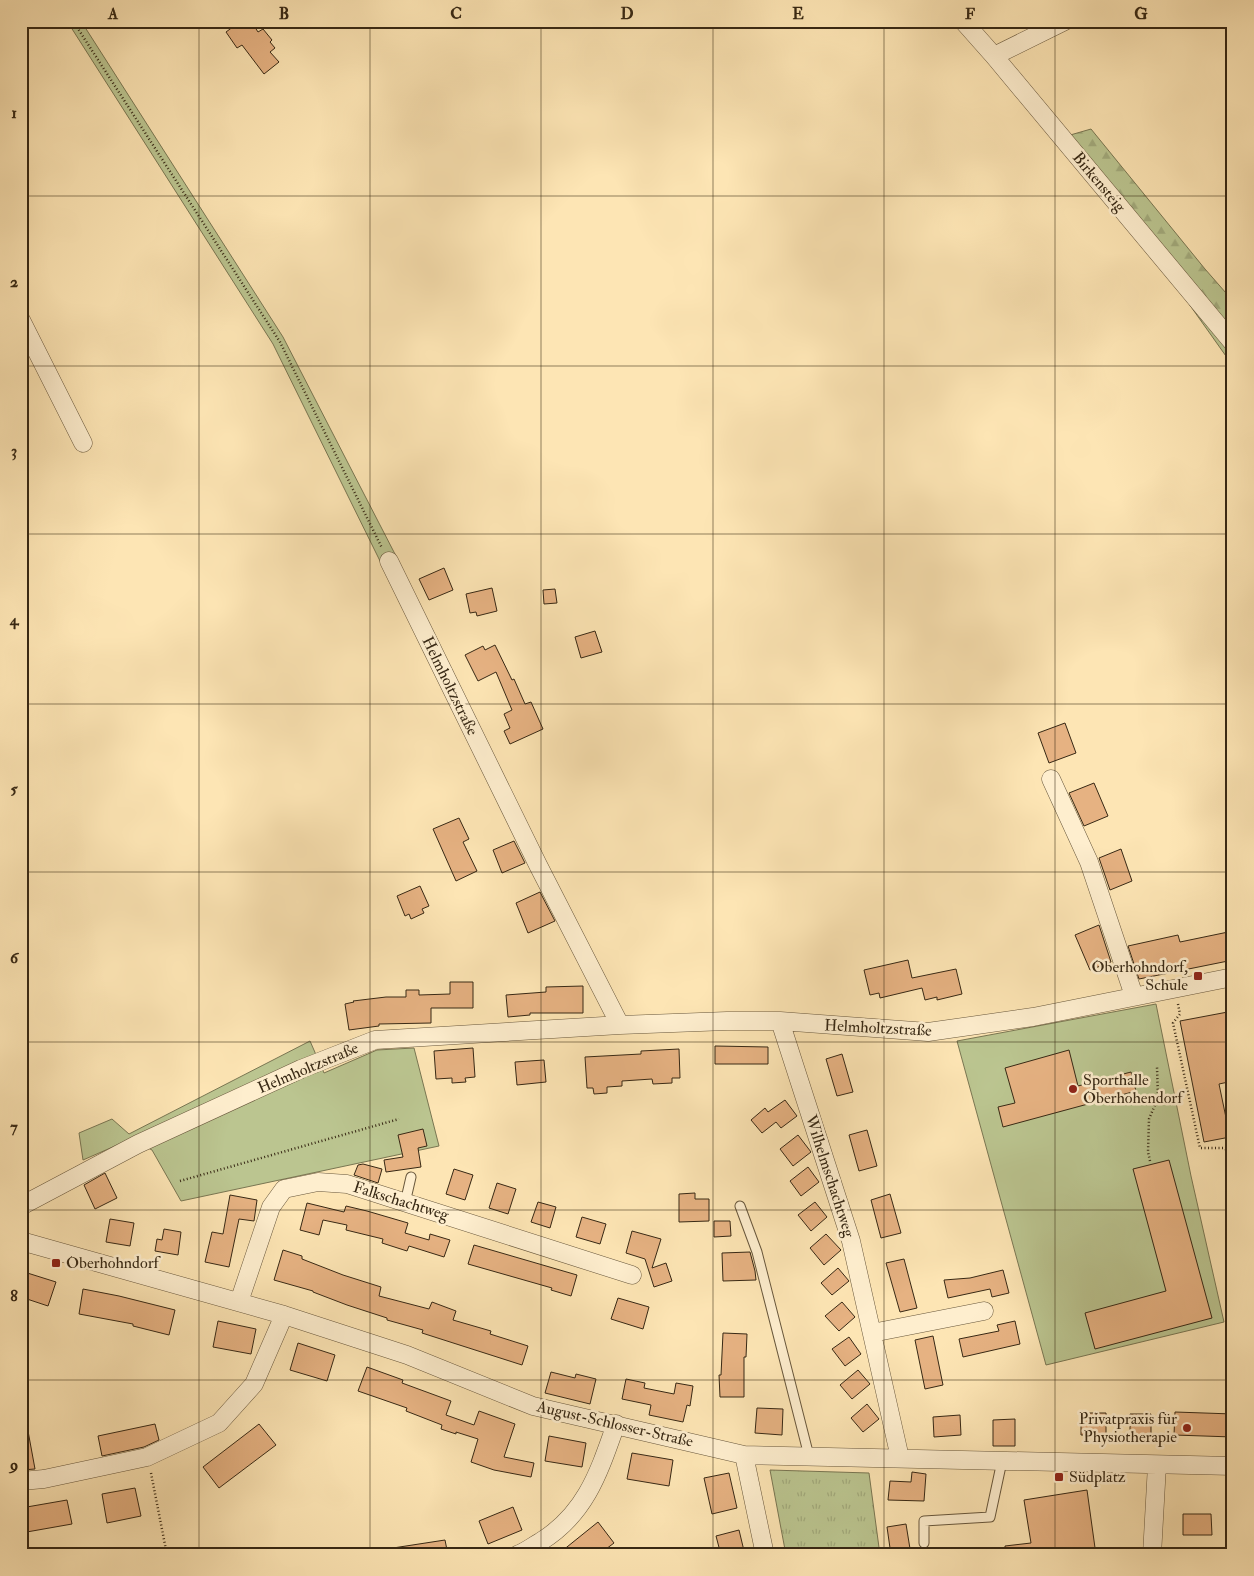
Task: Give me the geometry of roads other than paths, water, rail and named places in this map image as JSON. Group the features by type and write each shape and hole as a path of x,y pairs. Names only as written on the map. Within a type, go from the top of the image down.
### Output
{"street":[{"name":"Birkensteig","path":"963,21 1233,343"},
{"path":"994,56 1065,21"},
{"path":"21,320 83,443"},
{"name":"Helmholtzstraße","path":"388,561 620,1025"},
{"path":"1051,779 1089,862 1134,996"},
{"name":"Helmholtzstraße","path":"21,1206 138,1144 301,1069 375,1040 620,1025 727,1021 780,1022 928,1032 1034,1016 1233,977"},
{"name":"Wilhelmschachtweg","path":"780,1022 851,1241 900,1458"},
{"name":"Falkschachtweg","path":"239,1302 271,1207 284,1188 318,1182 347,1184 632,1275"},
{"name":"August-Schlosser-Straße","path":"21,1241 284,1315 407,1355 534,1406 744,1455 1233,1466"},
{"path":"872,1333 984,1311"},
{"path":"21,1481 44,1479 148,1457 219,1422 254,1384 284,1315"},
{"path":"517,1555 554,1534 581,1505 599,1472 616,1424"},
{"path":"744,1455 765,1555"},
{"path":"1152,1555 1157,1465"}],"lane":[{"path":"405,1202 411,1178"},
{"path":"740,1206 757,1252 809,1456"},
{"path":"924,1543 924,1521 990,1517 1002,1461"}],"place":[{"name":"Oberhohndorf, Schule","path":"1198,976"},
{"name":"Sporthalle Oberhohendorf","path":"1073,1089"},
{"name":"Oberhohndorf","path":"56,1263"},
{"name":"Privatpraxis für Physiotherapie","path":"1187,1428"},
{"name":"Südplatz","path":"1059,1477"}]}
